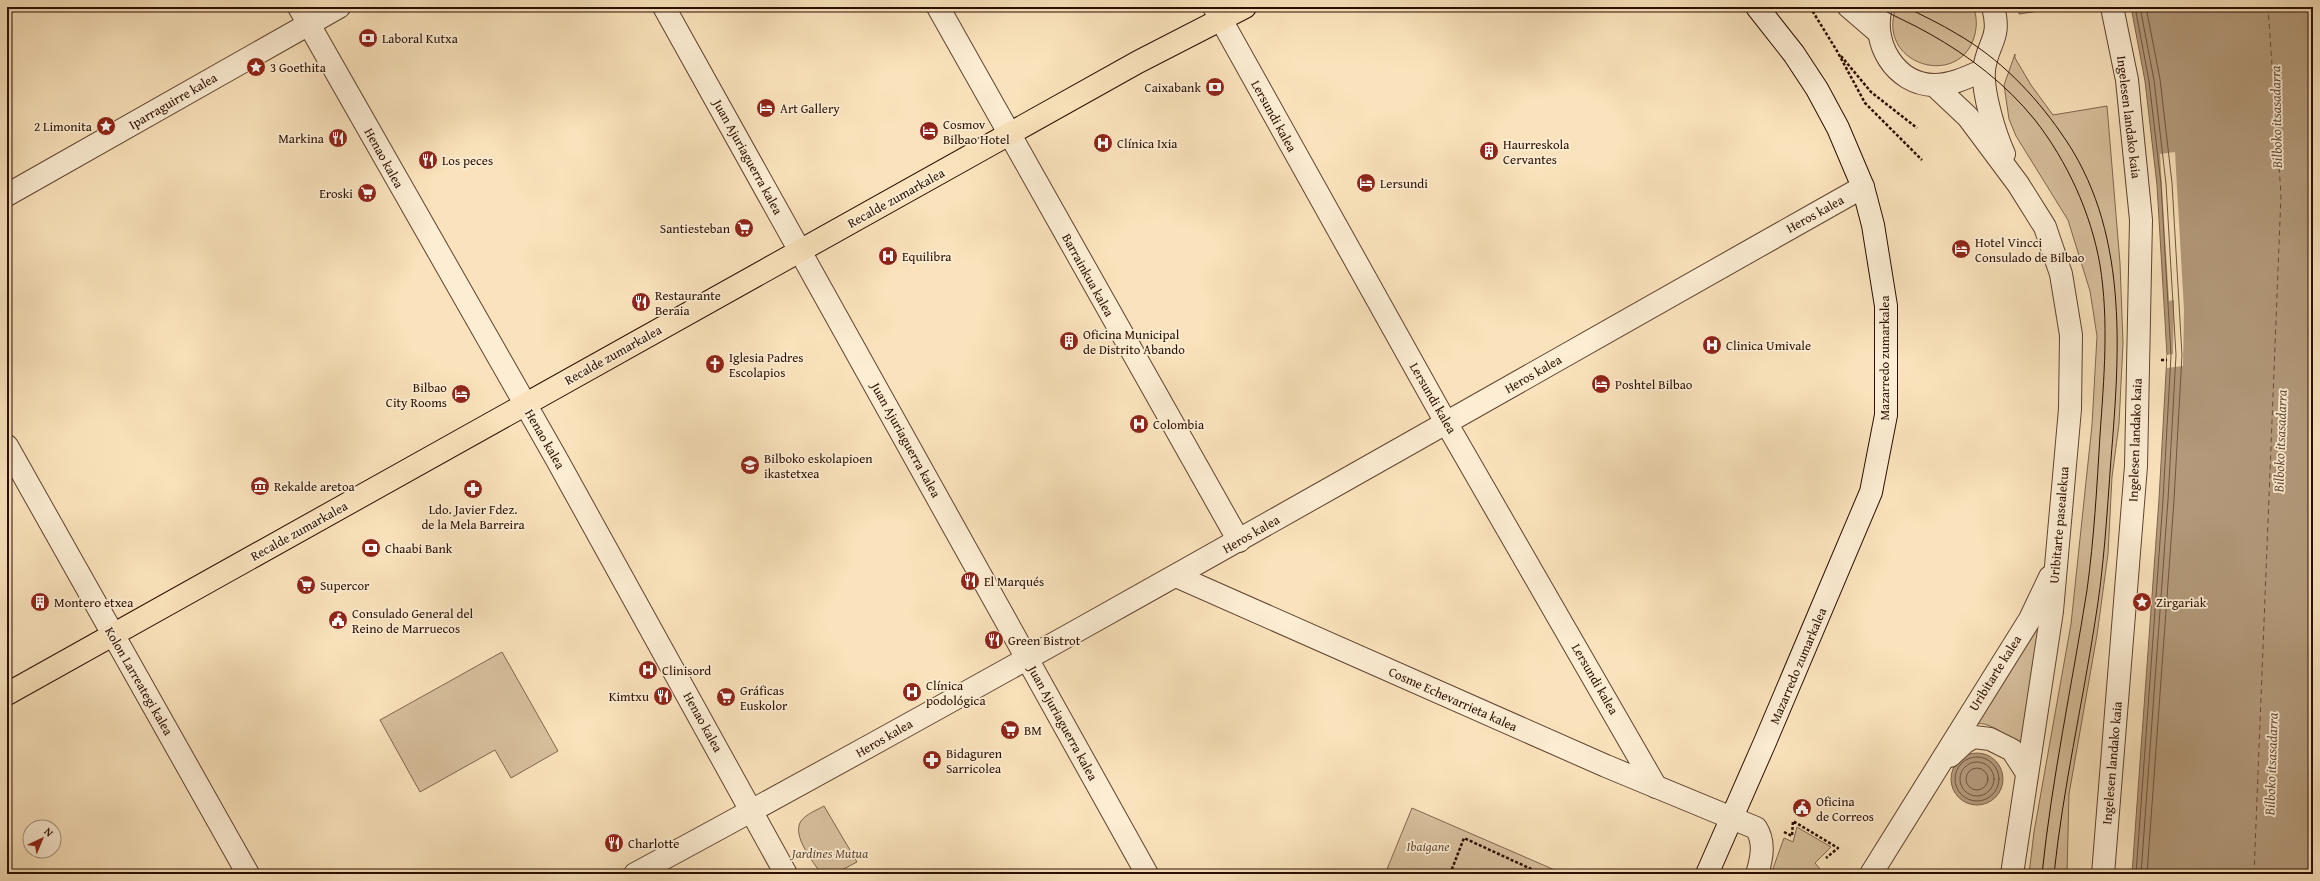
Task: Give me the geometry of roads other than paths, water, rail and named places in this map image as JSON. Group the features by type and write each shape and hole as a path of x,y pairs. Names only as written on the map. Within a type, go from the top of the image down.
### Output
{"main road":[{"name":"Recalde zumarkalea","path":"7,694 800,252 1138,62 1217,14 1242,7"},
{"name":"Recalde zumarkalea","path":"1217,14 1246,7"}],"street":[{"name":"Iparraguirre kalea","path":"7,195 304,15 339,7"},
{"name":"Juan Ajuriaguerra kalea","path":"664,7 1147,874"},
{"name":"Barrainkua kalea","path":"938,7 1239,541"},
{"name":"Mazarredo zumarkalea","path":"1707,874 1871,492 1886,415 1886,313 1873,225 1863,187 1838,128 1817,89 1794,54 1758,7"},
{"path":"1849,7 1878,32"},
{"path":"1881,7 1878,32 1882,48 1888,58 1903,74 1917,82 1934,85 1951,84 1984,70 1995,38 1996,19 1993,7"},
{"name":"Ingelesen landako kaia","path":"2102,874 2136,466 2141,220 2127,80 2112,7"},
{"name":"Lersundi kalea","path":"1217,14 1446,422 1656,787"},
{"name":"Henao kalea","path":"304,15 525,404 786,874"},
{"name":"Uribitarte pasealekua","path":"1984,70 1988,107 2002,148 2018,184"},
{"name":"Uribitarte pasealekua","path":"1934,85 1968,117 2018,184 2045,227 2061,274 2071,335 2070,409 2054,569 2052,611 2012,874"},
{"name":"Heros kalea","path":"635,874 751,812 1239,541 1446,422 1863,187"},
{"name":"Kolon Larreategi kalea","path":"7,446 248,874"},
{"name":"Uribitarte kalea","path":"1871,874 1931,775 2030,619 2054,569"},
{"name":"Cosme Echevarrieta kalea","path":"1176,576 1656,787 1756,828 1762,837 1761,861 1756,874"},
{"name":"Uribitarte kalea","path":"1931,775 1965,742 1974,737 2001,742 2012,750 2027,773"}],"water":[{"name":"Bilboko itsasadarra","path":"2131,7 2313,7 2313,874 2132,874 2159,499 2167,355 2157,185 2145,81"},
{"path":"1972,753 1982,753 1996,760 2003,774 2003,784 1996,798 1982,805 1972,805 1962,801 1955,794 1951,784 1951,774 1955,764 1962,757"}],"tram line":[{"path":"1878,7 1924,30 1973,61 2012,94 2024,107 2047,136 2076,188 2091,226 2100,265 2103,286 2105,350 2092,551 2087,590 2051,802 2042,874"},
{"path":"1906,7 1951,30 1987,54 2015,78 2039,104 2061,133 2083,170 2099,209 2109,249 2115,290 2117,375 2105,540 2098,602 2062,811 2054,874"}],"place":[{"name":"Laboral Kutxa","path":"368,38"},
{"name":"3 Goethita","path":"256,67"},
{"name":"Caixabank","path":"1215,87"},
{"name":"Art Gallery","path":"766,108"},
{"name":"2 Limonita","path":"106,126"},
{"name":"Cosmov Bilbao Hotel","path":"929,131"},
{"name":"Markina","path":"338,138"},
{"name":"Clínica Ixia","path":"1103,143"},
{"name":"Haurreskola Cervantes","path":"1489,151"},
{"name":"Los peces","path":"428,160"},
{"name":"Lersundi","path":"1366,183"},
{"name":"Eroski","path":"367,193"},
{"name":"Santiesteban","path":"744,228"},
{"name":"Hotel Vincci Consulado de Bilbao","path":"1961,249"},
{"name":"Equilibra","path":"888,256"},
{"name":"Restaurante Beraia","path":"641,302"},
{"name":"Oficina Municipal de Distrito Abando","path":"1069,341"},
{"name":"Clinica Umivale","path":"1712,345"},
{"name":"Iglesia Padres Escolapios","path":"715,364"},
{"name":"Poshtel Bilbao","path":"1601,384"},
{"name":"Bilbao City Rooms","path":"461,394"},
{"name":"Colombia","path":"1139,424"},
{"name":"Bilboko eskolapioen ikastetxea","path":"750,465"},
{"name":"Rekalde aretoa","path":"260,486"},
{"name":"Ldo. Javier Fdez. de la Mela Barreira","path":"473,489"},
{"name":"Chaabi Bank","path":"371,548"},
{"name":"El Marqués","path":"970,581"},
{"name":"Supercor","path":"306,585"},
{"name":"Montero etxea","path":"40,602"},
{"name":"Zirgariak","path":"2142,602"},
{"name":"Consulado General del Reino de Marruecos","path":"338,620"},
{"name":"Green Bistrot","path":"994,640"},
{"name":"Clinisord","path":"648,670"},
{"name":"Clínica podológica","path":"912,692"},
{"name":"Kimtxu","path":"663,696"},
{"name":"Gráficas Euskolor","path":"726,697"},
{"name":"BM","path":"1010,730"},
{"name":"Bidaguren Sarricolea","path":"932,760"},
{"name":"Oficina de Correos","path":"1802,808"},
{"name":"Charlotte","path":"614,843"}],"park label":[{"name":"Ibaigane","path":"1428,846"},
{"name":"Jardines Mutua","path":"830,853"}]}
